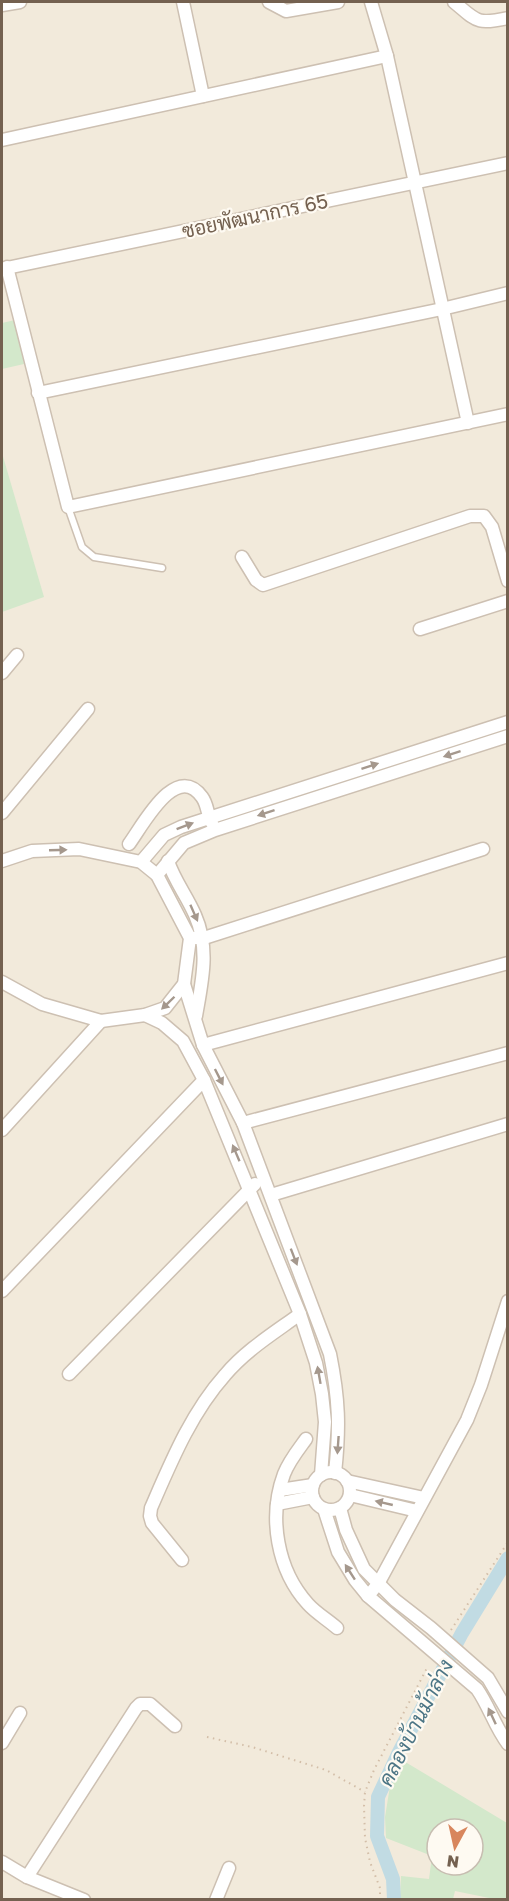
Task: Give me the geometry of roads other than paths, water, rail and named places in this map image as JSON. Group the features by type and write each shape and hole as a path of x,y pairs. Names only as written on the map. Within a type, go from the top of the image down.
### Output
{"street":[{"path":"2,6 20,2"},
{"path":"183,2 203,96"},
{"path":"269,2 286,10 338,2"},
{"path":"371,2 387,56 468,423"},
{"path":"455,2 480,22 488,23 507,18"},
{"path":"2,140 387,56"},
{"name":"ซอยพัฒนาการ 65","path":"4,268 507,163"},
{"path":"4,268 68,507 507,414"},
{"path":"39,393 442,309 507,293"},
{"path":"242,557 256,580 263,585 470,516 484,516 492,527 507,581"},
{"path":"420,629 507,601"},
{"path":"2,673 17,654"},
{"path":"2,813 88,710"},
{"path":"141,862 164,835 209,818 507,722"},
{"path":"157,875 184,843 215,830 507,736"},
{"path":"129,844 162,798 174,787 184,785 195,789 206,804 215,830"},
{"path":"2,861 32,851 79,849 141,862 157,875 190,938 184,984 203,1046 243,1123 330,1354 340,1420 335,1473"},
{"path":"190,938 204,938 483,849"},
{"path":"168,861 173,876 188,901 204,938 203,979 195,1018"},
{"path":"203,1046 507,963"},
{"path":"2,982 42,1004 101,1021 145,1015 165,1008 184,984"},
{"path":"145,1015 162,1023 183,1041 204,1080 300,1314 316,1362 325,1422 316,1486 317,1505 324,1509 340,1509 348,1501 350,1495 347,1481"},
{"path":"2,1130 101,1021"},
{"path":"243,1123 507,1053"},
{"path":"2,1291 204,1080"},
{"path":"271,1196 507,1124"},
{"path":"69,1374 250,1188 264,1177"},
{"path":"368,1596 378,1584 467,1420 481,1385 507,1301"},
{"path":"182,1560 152,1523 150,1516 151,1508 172,1460 198,1409 225,1375 249,1351 300,1314"},
{"path":"306,1439 288,1464 277,1504 276,1535 284,1564 308,1604 337,1628"},
{"path":"335,1473 347,1481 424,1498"},
{"path":"277,1504 316,1486 335,1473"},
{"path":"280,1490 316,1486"},
{"path":"350,1495 417,1511"},
{"path":"324,1509 338,1552 356,1581 368,1596 477,1689 507,1744"},
{"path":"340,1509 346,1530 364,1569 395,1600 432,1628 488,1678 507,1712"},
{"path":"27,1877 136,1708 140,1704 150,1704 175,1726"},
{"path":"2,1743 20,1713"},
{"path":"2,1862 27,1877 84,1899"},
{"path":"216,1899 229,1868"}],"lane":[{"path":"68,507 82,547 94,557 162,568"}],"waterway":[{"name":"คลองบ้านม้าล่าง","path":"394,1900 393,1879 377,1836 378,1797 399,1752 462,1633 508,1558"}]}
